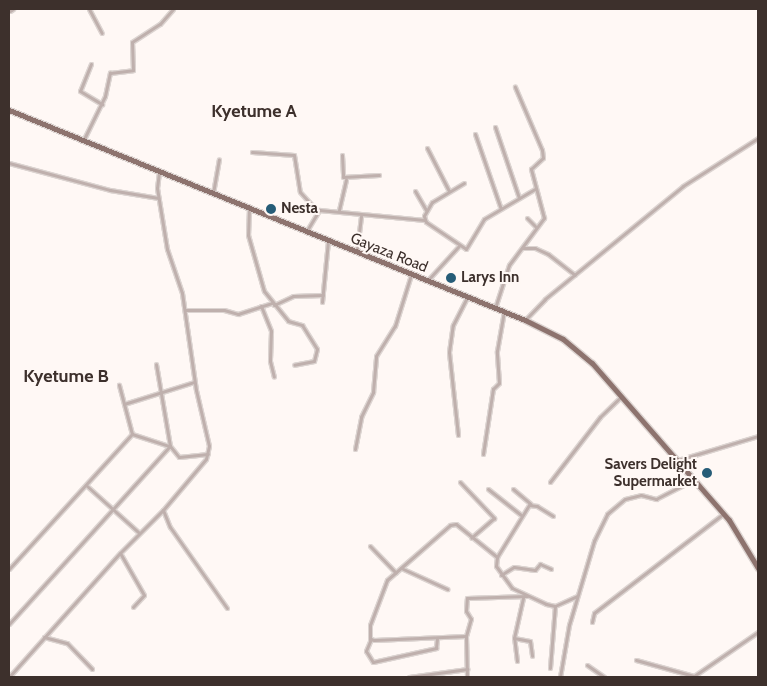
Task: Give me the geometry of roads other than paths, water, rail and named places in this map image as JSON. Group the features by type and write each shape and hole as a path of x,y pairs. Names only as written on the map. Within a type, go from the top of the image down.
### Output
{"main road":[{"name":"Gayaza Road","path":"9,110 328,242 525,320 578,350 622,396 742,536 758,568"}],"street":[{"path":"89,9 102,33"},
{"path":"83,141 102,104 110,73 127,73 135,66 132,42 160,24 173,9"},
{"path":"91,64 80,91 102,104"},
{"path":"494,309 510,265 544,218 535,189 531,166 543,156 515,88"},
{"path":"495,127 519,198"},
{"path":"475,134 501,209"},
{"path":"525,320 683,186 758,138"},
{"path":"427,148 449,191"},
{"path":"252,152 294,155 300,192 317,211"},
{"path":"342,155 343,177 379,175"},
{"path":"213,194 219,160"},
{"path":"9,163 110,190 158,198"},
{"path":"9,677 138,532 163,510 208,454 184,310 158,198 159,172"},
{"path":"339,210 346,180"},
{"path":"426,210 449,191 464,184"},
{"path":"317,211 339,210 360,216 425,220 459,246 467,248 484,218 535,189"},
{"path":"415,191 426,210 425,220"},
{"path":"249,208 248,232 254,264 273,304 290,322 302,325 317,349 314,361 294,365"},
{"path":"306,232 317,211"},
{"path":"357,249 360,216"},
{"path":"528,218 536,227"},
{"path":"322,302 328,242"},
{"path":"426,281 459,246"},
{"path":"523,248 535,248 548,254 575,276"},
{"path":"355,448 361,417 373,392 376,356 395,326 411,275"},
{"path":"184,310 224,310 236,314 273,304 293,296 323,296"},
{"path":"458,435 449,352 453,325 467,298"},
{"path":"261,306 271,334 270,361 274,377"},
{"path":"483,454 493,389 499,383 498,339 504,313"},
{"path":"156,364 170,446"},
{"path":"124,404 160,391 195,382"},
{"path":"119,385 132,434"},
{"path":"550,482 600,418 622,396"},
{"path":"132,434 170,446 180,457 208,454"},
{"path":"9,570 87,486 132,434"},
{"path":"677,460 758,436"},
{"path":"9,624 114,511 170,446"},
{"path":"560,677 577,596 600,525 615,504 634,496 658,498 693,480"},
{"path":"460,482 494,518 471,538"},
{"path":"87,486 138,532"},
{"path":"488,489 521,515"},
{"path":"513,489 531,504 553,516"},
{"path":"496,558 521,515 531,504"},
{"path":"163,510 170,527 227,608"},
{"path":"592,622 594,613 723,514"},
{"path":"437,639 436,648 373,662 366,652 371,639 370,625 376,600 386,580 450,525 456,524 496,558 501,575 512,588 555,606 577,596"},
{"path":"370,546 396,573"},
{"path":"120,553 144,595 134,607"},
{"path":"501,575 514,567 535,570 540,564 551,569"},
{"path":"400,568 447,588"},
{"path":"467,677 466,636 471,622 465,601 469,597 523,598 528,596"},
{"path":"517,661 514,638 523,598"},
{"path":"550,668 555,606"},
{"path":"636,660 694,676 758,632"},
{"path":"371,639 437,639 466,636"},
{"path":"44,637 67,643 92,669"},
{"path":"514,638 530,642 532,656"},
{"path":"587,666 604,677"},
{"path":"408,677 467,668"}],"place":[{"name":"Nesta","path":"271,209"},
{"name":"Larys Inn","path":"451,278"},
{"name":"Savers Delight Supermarket","path":"707,473"}],"district":[{"name":"Kyetume A","path":"254,111"},
{"name":"Kyetume B","path":"66,376"}]}
